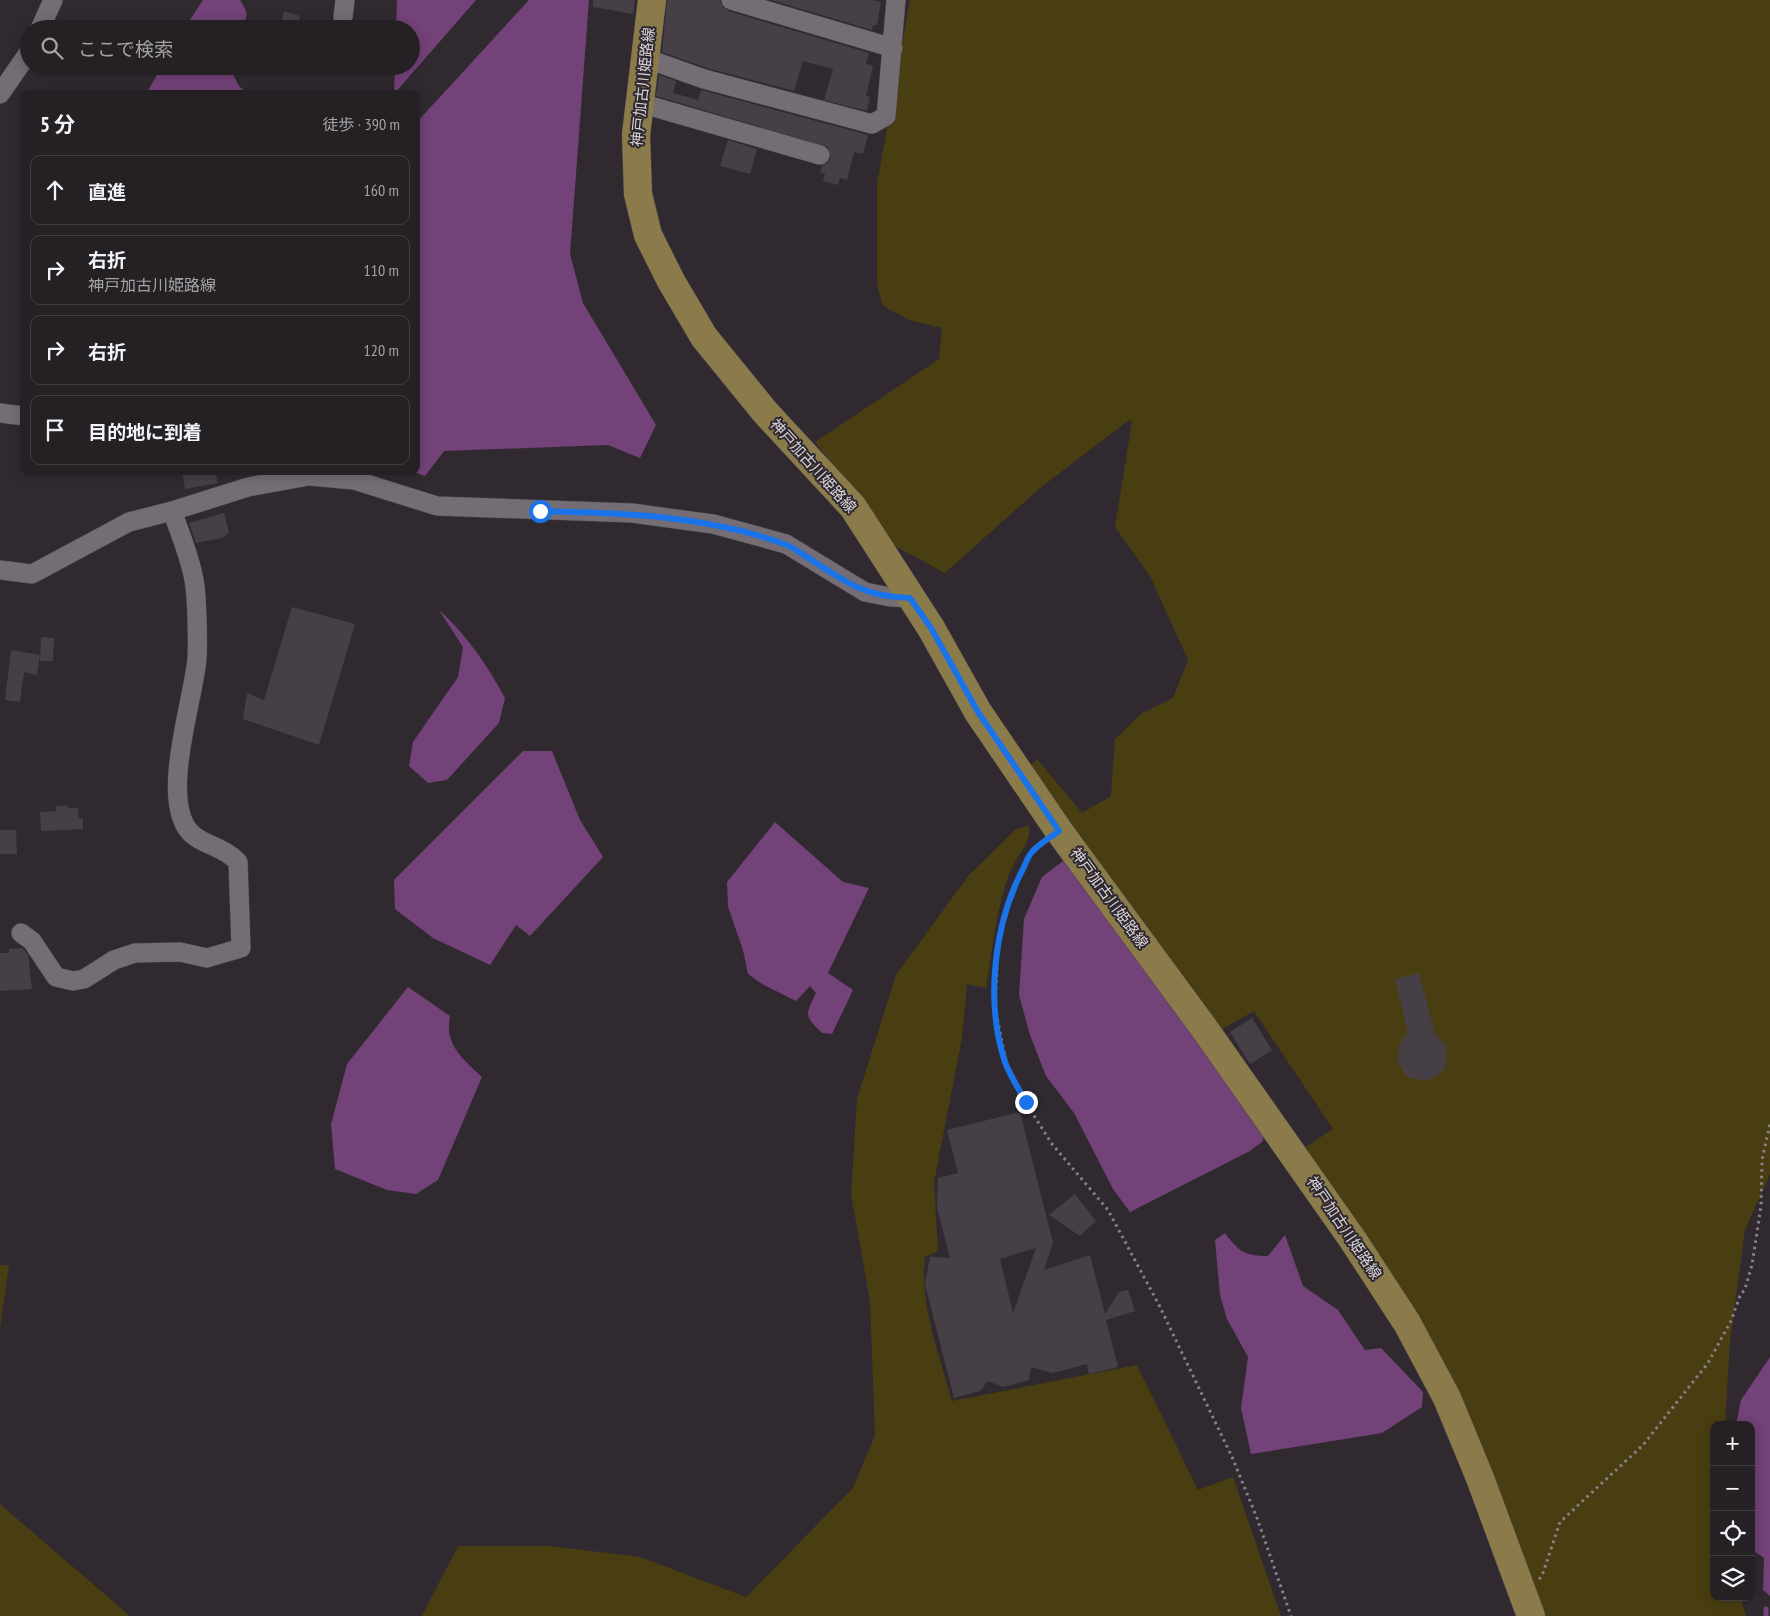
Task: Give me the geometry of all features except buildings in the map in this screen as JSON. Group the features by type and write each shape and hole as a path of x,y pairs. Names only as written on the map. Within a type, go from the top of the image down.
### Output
{"main road":[{"name":"神戸加古川姫路線","path":"652,0 636,135 638,194 648,235 670,281 704,336 765,412 853,508 931,628 978,712 1059,831 1204,1028 1325,1199 1406,1323 1446,1398 1527,1604"}],"street":[{"path":"44,20 53,0"},
{"path":"732,0 893,48"},
{"path":"645,58 704,79 872,124 886,116 896,0"},
{"path":"0,94 20,65"},
{"path":"640,103 820,155"},
{"path":"0,412 20,415"},
{"path":"0,570 32,574 129,522 172,511 248,487 309,476 354,480 437,506 632,513 714,524 786,544 865,592 890,598 910,598"},
{"path":"21,934 32,941 56,977 73,981 84,979 114,960 135,953 180,952 207,958 241,948 238,862 230,852 193,836 185,825 180,804 177,777 179,759 197,658 195,580 172,511"}],"path":[{"path":"1059,831 1032,852 1016,881 1006,912 998,948 995,1007 1006,1062 1026,1102 1052,1144 1108,1210 1159,1305 1232,1457 1257,1518 1291,1616"},
{"path":"1527,1604 1542,1576 1560,1522 1643,1445 1708,1364 1731,1321 1740,1296 1745,1289 1752,1265 1761,1206 1762,1160 1770,1124"}],"shaded area":[{"path":"203,0 240,0 246,14 245,20 190,20"},
{"path":"397,0 476,0 420,64 420,20 396,20"},
{"path":"529,0 589,0 570,254 583,303 656,425 640,458 608,445 444,451 425,476 420,474 420,119"},
{"path":"910,0 1770,0 1770,1174 1745,1230 1730,1341 1725,1421 1710,1421 1710,1601 1741,1601 1746,1616 1540,1616 1510,1532 1303,1149 1333,1129 1254,1011 1219,1031 1026,770 1037,759 1082,813 1111,796 1115,739 1142,713 1173,698 1188,660 1150,576 1115,527 1132,422 1129,420 1040,488 945,573 895,546 815,442 939,359 942,328 909,320 883,306 877,285 877,184"},
{"path":"157,75 234,75 239,86 244,90 148,90"},
{"path":"395,75 411,75 397,90 394,90"},
{"path":"439,610 476,651 505,698 499,723 447,780 428,783 409,766 413,742 458,677 463,647"},
{"path":"523,751 552,751 580,820 603,857 530,936 516,925 490,965 433,938 395,909 394,880"},
{"path":"775,822 843,882 869,888 828,973 853,990 832,1034 822,1033 809,1018 808,1011 816,993 810,986 796,1001 762,984 748,974 743,950 728,907 727,882"},
{"path":"1029,825 1028,838 1011,870 1002,897 986,988 967,984 962,1038 934,1182 938,1251 925,1257 925,1293 932,1330 952,1401 1137,1365 1198,1490 1233,1477 1281,1616 422,1616 458,1546 550,1546 640,1557 746,1597 853,1488 875,1435 870,1301 851,1194 857,1099 896,975 969,875 1015,830"},
{"path":"1067,858 1264,1129 1263,1141 1250,1151 1130,1212 1113,1189 1074,1113 1046,1076 1030,1035 1019,995 1024,919 1042,877"},
{"path":"408,987 450,1016 449,1026 452,1043 462,1057 482,1077 438,1180 416,1194 387,1190 335,1169 331,1124 347,1064"},
{"path":"1225,1233 1234,1245 1243,1252 1260,1256 1268,1256 1285,1235 1303,1286 1338,1310 1365,1350 1381,1348 1423,1392 1422,1407 1382,1433 1251,1454 1241,1408 1248,1357 1227,1319 1220,1295 1215,1240"},
{"path":"0,1265 9,1265 0,1328"},
{"path":"1770,1357 1770,1596 1763,1590 1764,1558 1755,1552 1755,1421 1737,1421 1741,1400"},
{"path":"0,1504 130,1616 0,1616"}],"waterway":[{"path":"1766,1609 1766,1616"}],"route":[{"path":"540,511 632,513 714,524 786,544 844,581 865,592 890,598 910,598 931,628 978,712 1059,831 1032,852 1016,881 1006,912 998,948 995,978 995,1007 998,1032 1006,1062 1026,1102"}]}
